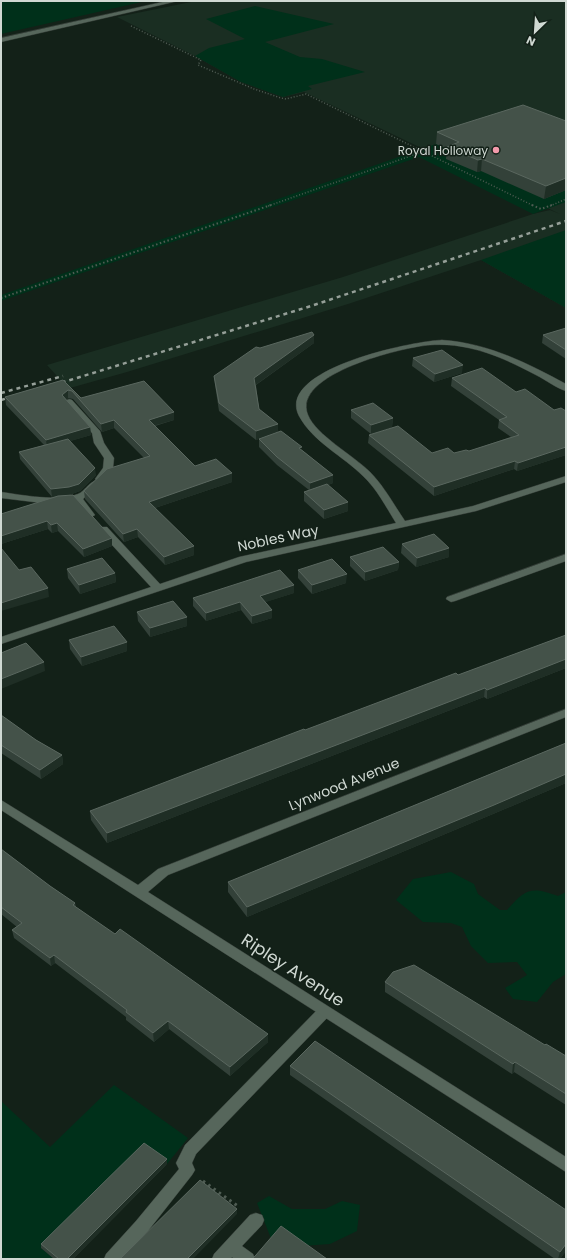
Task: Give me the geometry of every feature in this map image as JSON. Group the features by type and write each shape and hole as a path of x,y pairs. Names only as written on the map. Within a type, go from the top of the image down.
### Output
{"street":[{"path":"1,40 175,1"},
{"path":"402,526 380,490 367,474 311,428 305,420 302,410 302,402 311,384 328,373 405,346 452,342 496,352 566,388"},
{"path":"1,495 39,499 81,496 98,481 108,468 109,458 99,443 97,433 69,402"},
{"name":"Nobles Way","path":"1,641 243,559 402,526 476,508 566,478"},
{"path":"76,497 157,587"},
{"path":"451,599 566,557"},
{"name":"Lynwood Avenue","path":"139,892 155,878 169,870 566,713"},
{"name":"Ripley Avenue","path":"1,804 324,1012 566,1165"},
{"path":"112,1259 142,1226 187,1170 184,1163 190,1150 324,1012"},
{"path":"220,1259 256,1220"},
{"path":"231,1247 247,1259"}],"path":[{"path":"110,16 196,57 201,60 198,64 214,72 281,98 286,99 306,94 541,209 566,199"},
{"path":"1,298 422,152"},
{"path":"187,1170 256,1220"}],"shaded area":[{"name":"Royal Holloway","path":"196,1 566,1 566,308 481,260 348,304 127,372 70,388 66,386 47,365 343,277 533,214 550,210 560,214 304,92 283,97 241,82 195,56 117,17"}],"green space":[{"path":"1,1 146,1 1,34"},
{"path":"255,6 334,24 265,42 300,57 322,59 365,72 308,86 312,89 283,97 241,82 195,56 209,48 245,39 206,19"},
{"path":"436,144 458,154 566,190 566,202 533,214 419,157 1,301 1,295"},
{"path":"566,230 566,308 481,260"},
{"path":"451,872 474,884 478,894 500,910 507,910 519,898 529,891 541,891 558,896 566,892 566,974 553,982 537,1002 513,999 505,988 527,975 517,962 488,963 471,946 462,927 451,923 423,922 396,900 413,879"},
{"path":"114,1085 188,1138 167,1164 144,1148 41,1248 54,1259 1,1259 1,1101 50,1147"},
{"path":"269,1196 292,1209 325,1209 342,1201 360,1205 357,1231 330,1244 302,1246 272,1241 257,1203"}],"building":[{"path":"523,105 566,121 566,178 546,186 482,159 478,160 447,147 459,142 437,132"},
{"path":"566,328 566,350 543,335"},
{"path":"312,332 314,335 254,378 259,409 278,424 256,431 219,403 214,376 256,347 260,348"},
{"path":"442,350 463,365 435,374 413,358"},
{"path":"482,368 516,392 525,389 554,410 561,408 566,411 566,447 518,463 515,461 434,487 369,435 398,426 432,453 448,448 454,453 466,450 469,451 519,435 499,420 507,417 452,378"},
{"path":"63,380 81,398 144,381 174,412 149,420 195,466 216,459 232,473 149,502 194,546 164,557 137,529 123,534 84,491 107,469 150,456 114,420 101,424 72,391 68,390 62,395 90,427 46,440 5,397"},
{"path":"373,403 393,418 371,425 351,410"},
{"path":"281,431 302,447 299,448 333,475 310,483 277,457 259,439"},
{"path":"68,439 95,468 79,484 51,489 19,452"},
{"path":"327,484 348,502 324,510 304,492"},
{"path":"73,495 112,538 83,549 57,523 51,525 47,521 1,536 1,514 58,496"},
{"path":"434,534 449,548 417,558 402,544"},
{"path":"383,547 399,562 365,572 350,557"},
{"path":"1,548 19,570 31,567 48,588 1,603"},
{"path":"102,558 115,573 79,585 67,569"},
{"path":"332,559 347,574 312,585 298,570"},
{"path":"280,570 294,585 260,596 272,610 252,616 240,602 206,613 193,598"},
{"path":"173,601 187,617 150,628 137,612"},
{"path":"114,626 127,642 81,657 69,640"},
{"path":"566,635 566,659 487,690 485,688 107,833 90,811 304,729 305,730 456,673 458,675"},
{"path":"26,643 44,662 1,679 1,653"},
{"path":"1,715 36,740 62,755 40,770 1,745"},
{"path":"566,743 566,774 247,907 228,882"},
{"path":"1,849 75,903 73,905 115,934 120,929 268,1034 230,1067 168,1021 153,1033 126,1012 127,1010 54,955 50,958 12,930 22,923 1,907"},
{"path":"414,965 545,1045 546,1044 566,1056 566,1094 515,1062 513,1064 385,982 393,972"},
{"path":"315,1041 566,1210 566,1244 560,1252 290,1066"},
{"path":"144,1143 167,1159 67,1259 59,1259 41,1244"},
{"path":"200,1180 237,1209 187,1259 120,1259"},
{"path":"281,1226 327,1259 252,1259"}],"railway":[{"path":"54,385 311,306 566,221"},
{"path":"1,393 63,376"},
{"path":"1,400 15,396"}],"place":[{"name":"Royal Holloway","path":"496,150"}]}
